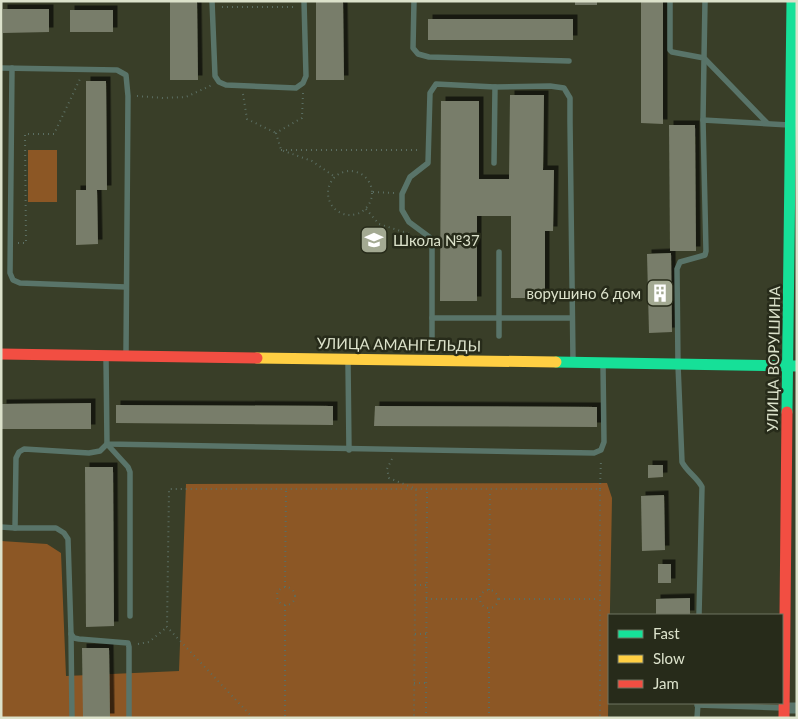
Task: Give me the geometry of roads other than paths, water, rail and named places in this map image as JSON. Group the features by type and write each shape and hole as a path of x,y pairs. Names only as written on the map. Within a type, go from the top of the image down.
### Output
{"street":[{"name":"УЛИЦА ВОРУШИНА","path":"784,713 792,366 792,1"},
{"name":"УЛИЦА АМАНГЕЛЬДЫ","path":"1,354 792,366"},
{"path":"784,713 797,708"}],"lane":[{"path":"414,1 413,48 418,54 429,57 569,61"},
{"path":"670,1 670,50 704,58 767,123"},
{"path":"699,614 702,487 682,462 677,269 680,262 702,257 706,251 703,120 705,1"},
{"path":"212,4 215,76 218,82 226,85 296,88 303,83 306,76 304,4"},
{"path":"1,68 117,70 126,75 128,96 126,356"},
{"path":"12,68 10,273 13,280 20,283 126,287"},
{"path":"432,336 432,239 409,222 402,210 402,194 410,177 428,163 430,93 436,84 495,87 550,86 564,88 570,98 573,362"},
{"path":"494,163 495,87"},
{"path":"703,120 791,125"},
{"path":"499,252 499,336"},
{"path":"432,318 572,318"},
{"path":"106,356 107,444 128,467 130,472 130,616"},
{"path":"348,359 349,450"},
{"path":"15,528 16,458 19,452 24,449 89,452 100,451 107,444 349,450 594,452 601,450 604,442 603,363"},
{"path":"1,527 56,528 64,533 68,539 72,718"},
{"path":"71,634 74,638 79,639 128,643 129,718"},
{"path":"697,718 698,704 784,713"}],"place":[{"name":"Школа №37","path":"374,240"},
{"name":"ворушино 6 дом","path":"660,293"}]}
